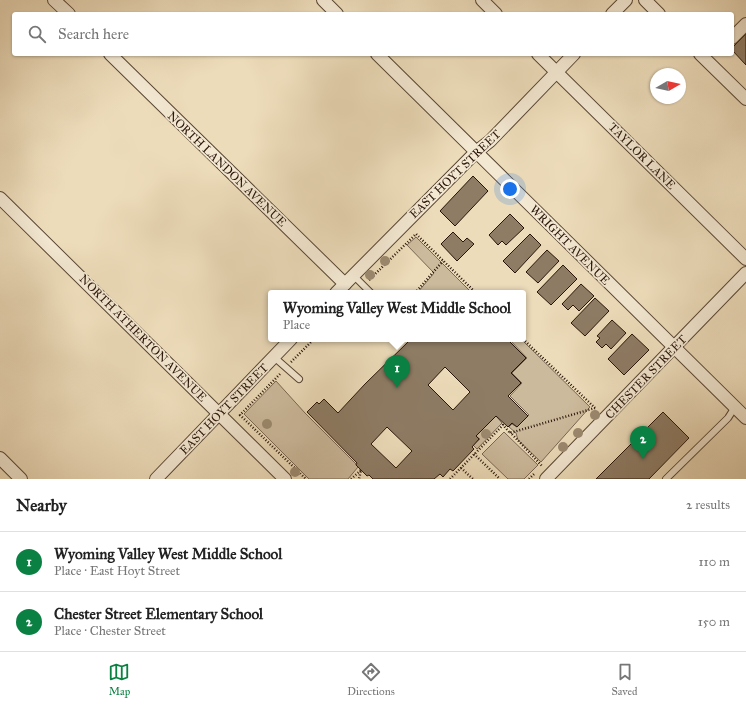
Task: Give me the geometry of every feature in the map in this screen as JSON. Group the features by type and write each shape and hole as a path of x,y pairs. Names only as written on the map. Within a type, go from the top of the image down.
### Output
{"street":[{"path":"54,0 67,12"},
{"path":"323,0 335,12"},
{"path":"482,0 494,12"},
{"path":"614,12 626,0"},
{"path":"645,0 657,12"},
{"path":"734,36 746,24"},
{"name":"NORTH LANDON AVENUE","path":"112,56 349,279"},
{"name":"WRIGHT AVENUE","path":"379,56 746,418"},
{"name":"TAYLOR LANE","path":"540,56 746,259"},
{"name":"EAST HOYT STREET","path":"339,290 476,152 490,141 572,56"},
{"path":"708,57 746,99"},
{"name":"NORTH ATHERTON AVENUE","path":"0,198 285,479"},
{"name":"CHESTER STREET","path":"546,479 746,274"},
{"name":"EAST HOYT STREET","path":"156,479 289,342"},
{"path":"0,458 21,479"}],"lane":[{"path":"349,279 368,290"},
{"path":"274,357 299,379"},
{"path":"666,479 728,418 735,407"}],"path":[{"path":"363,286 416,234 473,290"},
{"path":"418,290 443,261"},
{"path":"306,479 240,415 311,342"},
{"path":"510,433 595,408 526,342"},
{"path":"450,479 503,425 513,436"},
{"path":"507,429 542,466"},
{"path":"474,454 500,479"},
{"path":"461,468 473,479"},
{"path":"351,479 361,470 359,479"}],"shaded area":[{"path":"416,237 469,290 420,290 434,273 407,245"},
{"path":"512,342 524,342 590,407 541,462 518,440 516,433 509,427 512,424 517,427 529,415 510,396 522,383 512,373 527,358"},
{"path":"276,381 305,413 356,464 358,467 348,479 309,479 244,414"},
{"path":"496,416 502,423 477,449 473,445 480,439 476,436"},
{"path":"504,432 538,465 524,479 508,479 482,454"}],"building":[{"path":"746,34 746,65 734,52 734,46"},
{"path":"473,176 488,191 455,226 440,211"},
{"path":"510,214 524,228 506,245 502,241 498,245 489,235"},
{"path":"453,232 463,242 467,238 474,244 457,261 441,244"},
{"path":"530,234 541,245 515,273 503,261"},
{"path":"547,250 559,261 538,283 526,272"},
{"path":"563,265 577,279 551,305 537,292"},
{"path":"581,284 594,296 579,311 573,305 568,310 562,304"},
{"path":"595,298 609,311 585,336 571,323"},
{"path":"612,320 626,333 611,349 606,344 602,348 596,342 600,338 597,336"},
{"path":"632,334 649,350 624,375 608,359"},
{"path":"408,342 510,342 526,358 511,373 521,383 508,396 528,416 517,427 512,423 508,427 496,416 476,436 479,439 472,447 474,449 453,471 450,469 443,477 440,474 434,479 373,479 369,475 367,476 356,465 357,463 307,412 317,402 319,404 324,399 338,413","holes":["445,367 470,392 453,410 428,385","387,427 412,451 396,468 371,444"]},
{"path":"663,412 689,438 649,479 596,479"}],"place":[{"name":"Wyoming Valley West Middle School","path":"397,388"},
{"name":"Chester Street Elementary School","path":"643,459"}]}
